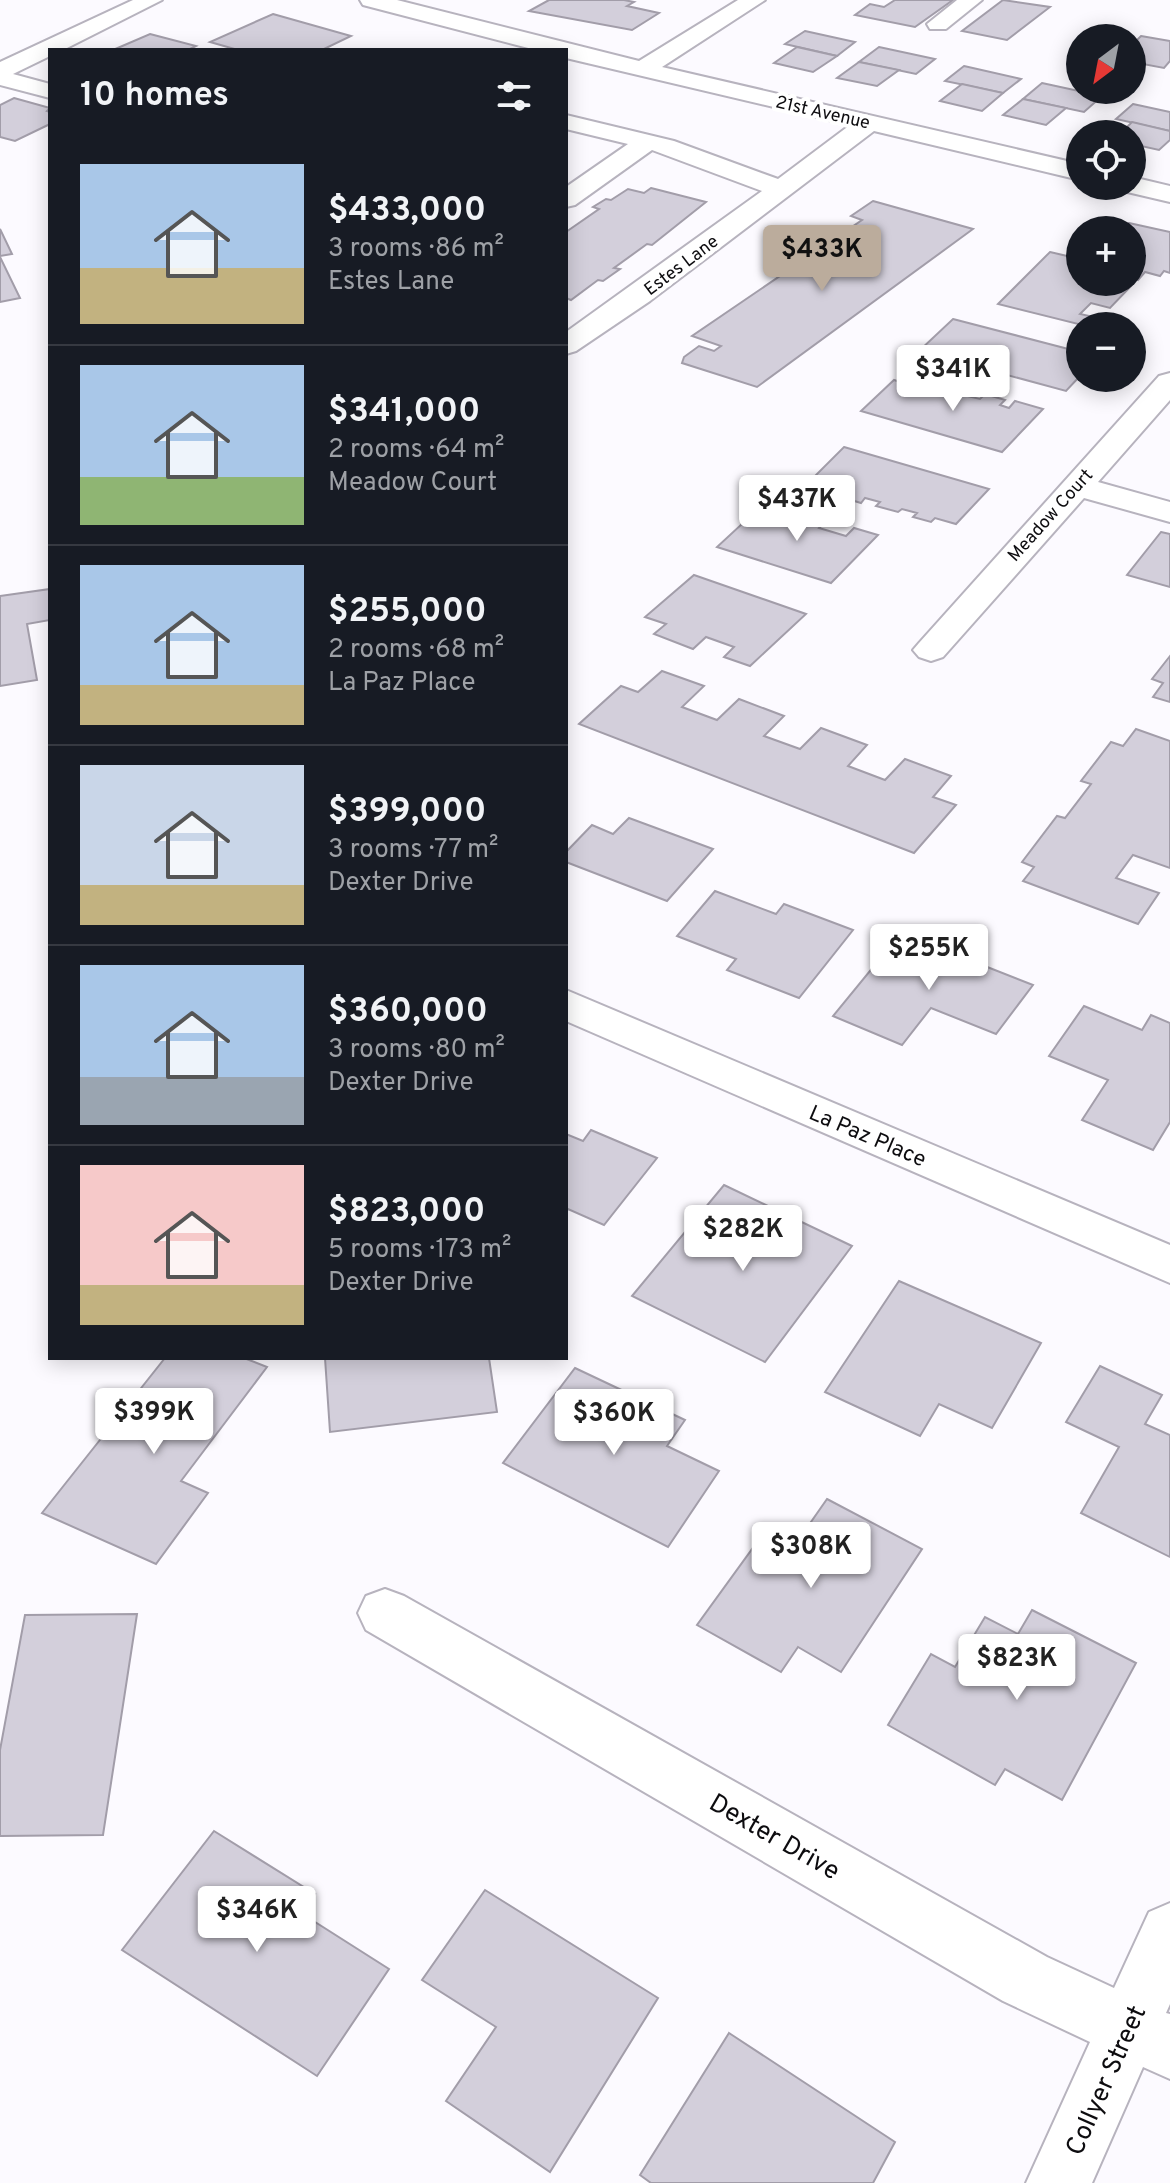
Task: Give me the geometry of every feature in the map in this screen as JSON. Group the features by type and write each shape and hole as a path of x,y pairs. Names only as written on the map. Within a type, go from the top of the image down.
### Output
{"street":[{"path":"49,48 151,0"},
{"name":"21st Avenue","path":"371,0 554,48"},
{"path":"429,16 458,0"},
{"path":"642,69 754,0"},
{"path":"938,24 971,0"},
{"path":"0,71 48,48"},
{"name":"21st Avenue","path":"568,51 1066,169"},
{"path":"0,78 48,90"},
{"path":"568,122 648,142 751,181 782,188"},
{"name":"Estes Lane","path":"568,344 640,295 869,123"},
{"path":"568,198 648,142"},
{"path":"1146,188 1170,194"},
{"name":"Meadow Court","path":"931,650 1170,382"},
{"path":"1075,485 1170,512"},
{"name":"La Paz Place","path":"568,1005 1170,1265"},
{"name":"Dexter Drive","path":"385,1613 1025,1979 1150,2037"},
{"name":"Collyer Street","path":"1059,2183 1150,2037 1170,1933"}],"building":[{"path":"549,0 624,0 634,2 627,6 659,13 632,30 529,11"},
{"path":"895,0 953,0 915,27 855,15 870,4 884,7"},
{"path":"1003,0 1050,7 1007,40 962,31"},
{"path":"273,14 351,36 326,48 231,48 210,42"},
{"path":"805,31 855,42 837,56 785,44"},
{"path":"150,34 196,46 192,48 118,48"},
{"path":"1146,37 1170,41 1170,61 1164,68 1146,65"},
{"path":"797,47 837,56 813,72 774,63"},
{"path":"879,47 935,59 916,74 859,62"},
{"path":"859,62 899,70 877,86 837,78"},
{"path":"964,66 1021,79 1003,93 945,81"},
{"path":"1042,83 1066,88 1066,104 1093,104 1084,112 1023,99"},
{"path":"962,84 1003,93 982,111 940,101"},
{"path":"14,98 48,107 48,125 15,141 0,137 0,105"},
{"path":"1023,99 1066,108 1046,125 1003,115"},
{"path":"1133,104 1170,112 1170,131 1146,126 1146,120 1116,119"},
{"path":"1146,125 1170,131 1170,140 1159,150 1146,147"},
{"path":"651,188 706,202 652,245 647,244 614,268 620,269 603,281 598,280 571,300 568,299 568,231 599,209 593,207 606,199 611,200 628,189 644,193"},
{"path":"873,201 973,229 757,387 682,363 684,357 699,346 714,351 721,346 692,336 862,220 851,216"},
{"path":"1146,227 1170,232 1170,273 1164,271 1160,276 1146,272"},
{"path":"0,229 12,254 0,256"},
{"path":"1050,252 1066,256 1066,296 1121,296 1110,308 1091,303 1082,312 1066,312 1066,321 998,304"},
{"path":"0,257 20,298 0,302"},
{"path":"953,319 1066,348 1066,391 919,351"},
{"path":"918,376 939,382 935,386 947,390 952,385 971,391 967,396 980,399 985,394 1005,400 1000,405 1009,408 1015,401 1043,409 1002,452 861,411 894,380 909,385"},
{"path":"844,447 989,489 956,524 935,518 931,522 913,517 917,513 876,506 880,502 865,498 861,503 838,496 842,491 830,487 826,491 806,485"},
{"path":"784,505 828,518 819,528 846,536 854,528 878,535 831,583 717,547 757,510 774,515"},
{"path":"1161,532 1170,534 1170,587 1127,575"},
{"path":"694,575 806,614 750,666 724,657 734,647 706,637 693,649 654,634 666,624 645,617"},
{"path":"48,589 48,620 27,624 37,680 0,686 0,596"},
{"path":"1170,656 1170,702 1153,697 1163,683 1152,679"},
{"path":"662,671 704,686 682,707 717,720 739,699 784,716 764,736 800,749 821,728 867,745 848,766 885,780 905,759 951,776 933,797 956,805 914,853 579,724 621,686 638,692"},
{"path":"1136,729 1170,741 1170,868 1133,855 1116,878 1159,893 1138,924 1023,881 1034,867 1022,862 1057,816 1065,818 1091,784 1081,781 1111,742 1123,746"},
{"path":"629,818 713,849 667,901 568,863 568,850 592,825 613,834"},
{"path":"715,891 776,914 784,904 853,930 799,998 727,970 736,959 677,936"},
{"path":"901,933 1033,985 996,1034 931,1008 902,1045 833,1016"},
{"path":"1084,1006 1142,1030 1151,1015 1170,1023 1170,1122 1153,1150 1082,1120 1108,1080 1049,1056"},
{"path":"591,1130 657,1158 604,1225 568,1209 568,1135 583,1141"},
{"path":"724,1185 852,1246 765,1362 632,1296"},
{"path":"899,1281 1041,1343 992,1428 939,1404 920,1436 825,1392"},
{"path":"163,1360 249,1360 267,1367 181,1481 208,1493 156,1564 42,1513"},
{"path":"325,1360 489,1360 497,1412 330,1432"},
{"path":"1100,1366 1162,1395 1145,1424 1170,1435 1170,1557 1081,1513 1119,1447 1066,1422"},
{"path":"575,1368 685,1420 667,1446 719,1471 668,1547 503,1463"},
{"path":"827,1499 922,1549 841,1672 798,1647 781,1672 697,1625 768,1527 797,1542"},
{"path":"1032,1610 1136,1663 1062,1800 1005,1769 995,1785 888,1725 931,1654 955,1667 985,1617 1018,1634"},
{"path":"137,1614 103,1835 0,1836 0,1750 25,1615"},
{"path":"214,1831 315,1894 301,1913 389,1969 317,2076 122,1950"},
{"path":"485,1890 658,1998 550,2172 446,2101 496,2027 422,1980"},
{"path":"729,2033 895,2142 873,2183 651,2183 640,2175"}]}
